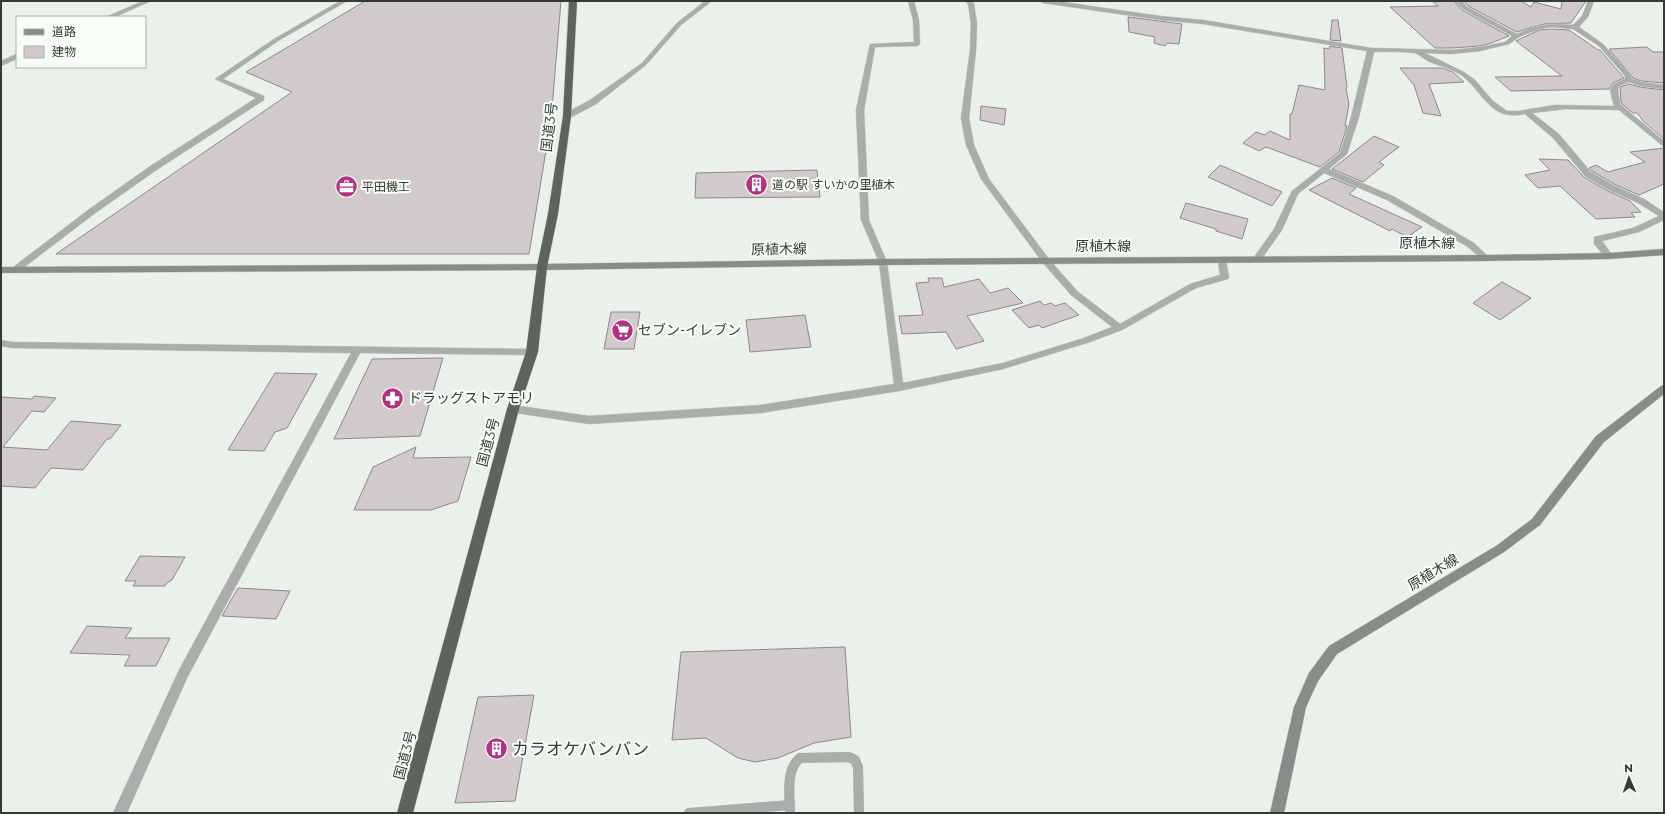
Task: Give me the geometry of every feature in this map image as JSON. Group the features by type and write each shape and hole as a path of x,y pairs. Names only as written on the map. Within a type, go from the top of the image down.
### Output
{"highway":[{"name":"国道3号","path":"404,813 513,409 532,352 542,268 553,214 567,116 573,1"}],"main road":[{"name":"原植木線","path":"1,270 542,268 883,262 1486,258 1609,256 1664,252"},
{"name":"原植木線","path":"1277,813 1300,707 1313,677 1333,650 1500,549 1536,522 1600,439 1664,389"}],"street":[{"path":"111,16 148,1"},
{"path":"15,270 91,212 152,169 261,98 218,79 276,40 344,1"},
{"path":"567,116 613,88 644,64 679,24 709,1"},
{"path":"899,387 883,262 865,220 860,110 872,45 917,44 916,20 911,1"},
{"path":"968,1 971,4 974,24 974,50 965,118 970,145 984,179 1046,261 1074,293 1119,328"},
{"path":"1043,1 1160,18 1203,22 1371,50 1452,52 1480,49 1507,43 1517,36 1538,27 1574,27 1605,49 1628,76 1629,80"},
{"path":"1458,1 1465,8 1517,36"},
{"path":"1574,27 1586,17 1591,1"},
{"path":"1257,259 1278,230 1295,193 1343,154 1355,117 1371,50"},
{"path":"1418,52 1425,57 1461,72 1500,110 1514,114 1541,109 1573,107 1619,108"},
{"path":"1,64 16,56"},
{"path":"1664,87 1640,84 1629,80 1616,85 1614,90 1616,106 1664,145"},
{"path":"1527,112 1556,136 1588,174 1610,188 1641,201 1664,217"},
{"path":"1324,170 1390,198 1471,245 1486,258"},
{"path":"1609,256 1598,244 1597,240 1636,230 1664,217"},
{"path":"513,409 589,420 761,409 899,387 1003,366 1087,340 1119,328 1193,286 1225,277 1222,260"},
{"path":"1,343 28,345 532,352"},
{"path":"120,813 183,674 357,350"}],"lane":[{"path":"689,813 790,809 790,771 794,762 800,758 849,757 855,760 858,767 859,813"}],"building":[{"name":"平田機工","path":"365,1 561,1 551,120 529,254 56,254 292,92 246,72"},
{"path":"1432,1 1454,1 1462,10 1509,36 1480,46 1435,48 1390,7 1438,6"},
{"path":"1464,1 1521,1 1531,7 1534,2 1561,9 1562,1 1586,1 1571,23 1544,24 1517,32 1468,6"},
{"path":"1128,17 1182,24 1179,44 1167,43 1165,46 1154,43 1155,37 1129,32"},
{"path":"1332,20 1338,20 1341,41 1330,40"},
{"path":"1539,30 1569,30 1600,50 1624,78 1613,83 1609,89 1511,91 1495,77 1562,76 1516,41"},
{"path":"1330,46 1342,48 1349,104 1345,126 1347,126 1339,152 1320,167 1266,147 1259,151 1243,143 1256,132 1265,135 1270,131 1290,140 1290,114 1292,114 1299,85 1325,90 1324,48 1329,49"},
{"path":"1647,47 1653,52 1664,52 1664,83 1641,81 1633,78 1609,49"},
{"path":"1400,68 1442,68 1453,72 1464,82 1429,84 1441,116 1423,113 1414,85"},
{"path":"1629,84 1664,90 1664,139 1644,122 1637,113 1633,113 1621,103 1620,87"},
{"path":"981,106 1006,109 1004,125 980,120"},
{"path":"1374,136 1399,147 1379,162 1384,165 1363,182 1332,169"},
{"path":"1664,148 1664,184 1639,195 1614,184 1589,168 1596,165 1608,172 1645,162 1630,152"},
{"path":"1539,159 1568,160 1584,177 1606,190 1630,201 1641,212 1631,213 1635,217 1596,219 1560,186 1538,188 1525,175 1550,170"},
{"path":"1220,165 1282,192 1272,206 1208,177"},
{"name":"道の駅 すいかの里植木","path":"817,170 820,197 695,198 696,173"},
{"path":"1332,178 1356,188 1349,194 1422,227 1407,237 1392,229 1390,231 1309,190"},
{"path":"1186,203 1248,219 1242,239 1180,218"},
{"path":"928,278 942,278 944,287 979,279 990,293 1008,288 1023,303 967,316 984,341 956,349 946,332 902,334 899,316 923,315 916,283 929,282"},
{"path":"1502,282 1531,298 1500,320 1473,303"},
{"path":"1040,301 1044,305 1051,303 1055,306 1065,303 1079,315 1042,328 1039,325 1029,328 1012,310"},
{"name":"セブン-イレブン","path":"611,312 640,312 634,349 604,349"},
{"path":"805,315 811,347 750,352 746,320"},
{"name":"ドラッグストアモリ","path":"443,358 420,436 334,439 372,359"},
{"path":"275,373 317,374 287,428 275,432 264,451 228,450"},
{"path":"34,396 56,398 44,412 32,411 3,447 47,450 71,421 121,425 110,439 107,439 83,470 51,468 35,488 1,486 1,397 32,399"},
{"path":"416,447 413,458 471,457 458,501 431,510 354,510 373,467"},
{"path":"140,556 185,557 172,580 165,586 133,586 136,581 125,581"},
{"path":"238,588 290,591 276,619 222,616"},
{"path":"87,626 132,628 125,638 170,638 156,666 124,666 130,655 70,653"},
{"path":"845,647 851,737 814,743 778,758 755,762 738,758 706,738 672,740 681,652"},
{"name":"カラオケバンバン","path":"534,695 515,801 455,803 478,697"}],"place":[{"name":"道の駅 すいかの里植木","path":"757,185"},
{"name":"平田機工","path":"347,187"},
{"name":"セブン-イレブン","path":"622,330"},
{"name":"ドラッグストアモリ","path":"392,398"},
{"name":"カラオケバンバン","path":"496,749"}]}
